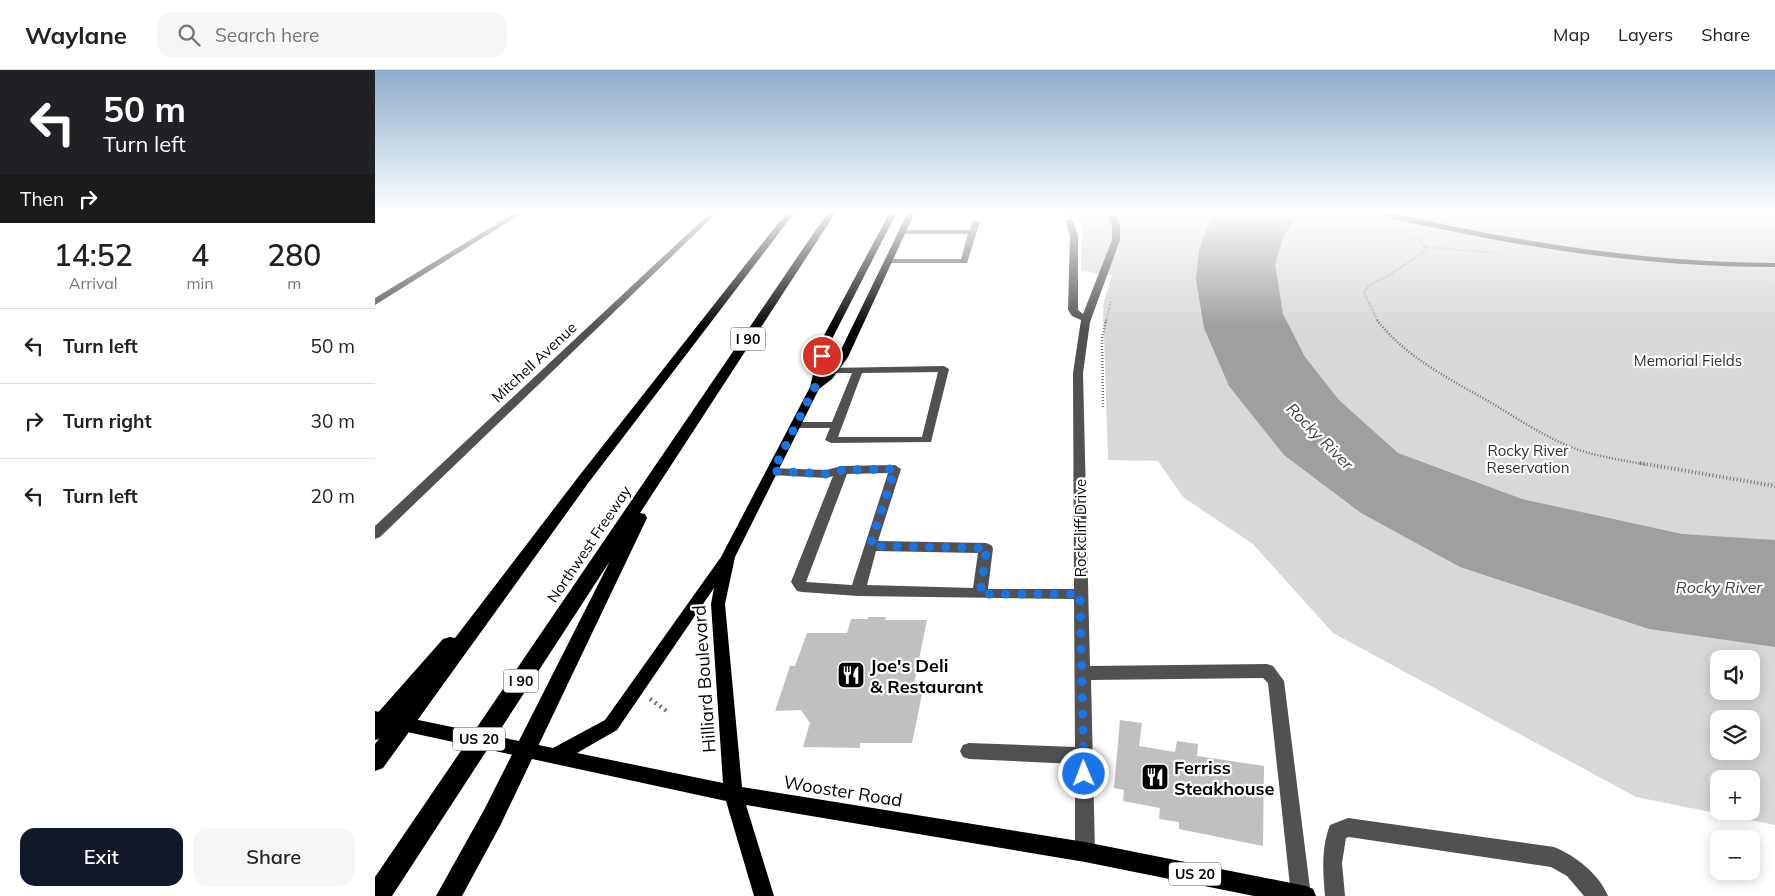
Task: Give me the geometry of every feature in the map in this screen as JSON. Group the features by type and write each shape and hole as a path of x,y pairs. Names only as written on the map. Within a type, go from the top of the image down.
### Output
{"highway":[{"path":"375,761 527,556 761,251"},
{"name":"Northwest Freeway","path":"377,896 807,251"},
{"path":"448,896 492,818 665,466"},
{"path":"375,731 527,556"}],"main road":[{"name":"Hilliard Boulevard","path":"764,896 733,794 718,604 727,557 815,387 826,341 874,251"},
{"name":"Hilliard Boulevard","path":"815,387 828,377 843,357 894,251"},
{"path":"556,755 611,726 727,557"},
{"name":"Wooster Road","path":"375,718 733,794 1085,852 1237,889 1303,896"}],"street":[{"path":"375,302 458,251"},
{"name":"Mitchell Avenue","path":"375,534 674,251"},
{"path":"889,261 964,261 967,251"},
{"path":"1074,251 1073,310 1075,314 1086,319"},
{"name":"Rockcliff Drive","path":"1085,852 1080,594 1079,374 1086,319 1112,251"},
{"path":"1563,251 1691,263 1775,265"},
{"path":"833,370 944,369 927,440 831,440 858,370"},
{"path":"796,425 837,425"},
{"path":"773,471 826,474 842,470 895,469 857,591"},
{"path":"842,470 798,582 802,587 857,591 1080,594"},
{"path":"870,546 987,548 980,594"},
{"path":"1082,673 1267,670 1276,682 1303,896"},
{"path":"969,751 1083,756"},
{"path":"1335,896 1332,864 1337,832 1348,827 1553,857 1574,869 1598,896"}],"path":[{"path":"1425,251 1420,256 1368,286 1364,292 1377,320 1387,333 1419,359 1500,410 1574,448 1603,457 1775,486"},
{"path":"1470,251 1501,253"},
{"path":"1103,407 1103,338 1111,298"},
{"path":"645,695 668,712"}],"green space":[{"name":"Rocky River Reservation","path":"1081,251 1775,251 1775,825 1750,820 1760,820 1760,770 1710,770 1710,812 1636,797 1333,633 1253,544 1183,497 1158,461 1108,460 1103,305 1112,275 1081,271"}],"water":[{"name":"Rocky River","path":"1199,251 1279,251 1275,264 1283,314 1305,357 1339,400 1398,453 1522,499 1682,534 1775,540 1775,647 1649,629 1460,567 1361,513 1284,455 1229,386 1204,328 1196,280"}],"building":[{"name":"Joe's Deli & Restaurant","path":"868,617 886,617 885,620 927,620 914,684 924,684 912,743 860,743 860,748 803,747 810,723 801,710 775,711 790,666 795,666 807,633 847,633 851,619 868,619"},
{"path":"1120,720 1142,723 1139,746 1175,752 1177,741 1198,744 1197,756 1264,766 1263,846 1179,829 1179,822 1159,819 1160,808 1123,801 1124,790 1114,788"}],"place":[{"name":"Joe's Deli & Restaurant","path":"851,675"},
{"name":"Ferriss Steakhouse","path":"1155,777"}],"route":[{"path":"822,356 815,387 773,471 826,474 842,470 895,469 870,546 987,548 980,594 1080,594 1084,774"}],"park label":[{"name":"Memorial Fields","path":"1688,360"}]}
